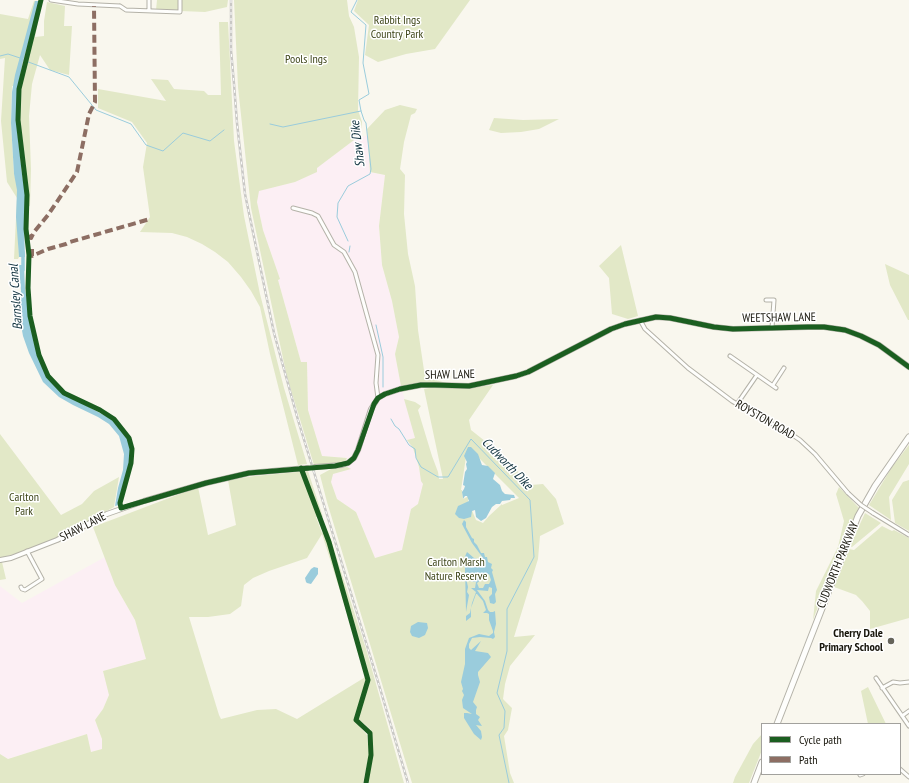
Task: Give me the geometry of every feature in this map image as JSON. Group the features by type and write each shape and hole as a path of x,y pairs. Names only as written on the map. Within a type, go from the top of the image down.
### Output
{"highway":[{"name":"CUDWORTH PARKWAY","path":"777,723 858,516 875,486 909,437"},
{"path":"754,783 761,765"}],"street":[{"path":"51,0 78,4 120,6 126,10 180,12 180,0"},
{"path":"120,0 120,6"},
{"path":"149,0 149,11"},
{"path":"293,208 318,216 334,245 344,252 355,272 378,355 376,383 378,398 371,409 354,458 348,463 342,465 315,467"},
{"path":"766,300 774,300 772,328"},
{"name":"WEETSHAW LANE","path":"640,320 656,317 670,318 714,327 733,329 824,327 844,330 879,345 909,367"},
{"name":"SHAW LANE","path":"378,398 385,394 407,387 434,385 469,386 516,376 528,372 611,329 640,320"},
{"name":"ROYSTON ROAD","path":"640,320 645,329 683,364 737,404 762,419 785,430 800,440 815,454 861,505 909,535"},
{"path":"730,356 774,386 784,368"},
{"path":"737,404 757,375"},
{"name":"SHAW LANE","path":"0,560 11,558 57,540 107,514 155,497 249,473 307,468"},
{"path":"21,587 25,590 42,579 27,551"},
{"path":"876,678 909,726"},
{"path":"882,688 893,682 909,682"},
{"path":"902,716 909,711"},
{"path":"901,771 909,777"}],"shaded area":[{"path":"367,136 370,172 385,175 379,226 382,265 392,301 399,337 395,354 401,386 415,438 407,440 413,448 423,484 418,504 411,509 402,550 375,558 356,512 337,499 331,482 333,474 350,469 347,467 347,458 322,456 308,410 307,362 301,362 278,280 280,279 263,230 257,202 258,191 295,182 358,137"},
{"path":"105,557 115,585 135,620 146,659 103,671 109,695 103,709 95,720 102,739 102,749 91,752 87,734 8,759 0,754 0,586 22,603"}],"green space":[{"path":"157,0 228,0 227,7 205,12 156,10"},
{"name":"Pools Ings","path":"234,0 347,0 349,16 354,27 359,57 358,110 362,122 360,136 317,168 317,172 295,182 259,191 257,202 263,230 280,279 278,280 301,362 307,362 308,410 322,456 347,458 345,462 314,465 287,377 251,208 238,87"},
{"name":"Rabbit Ings Country Park","path":"358,0 470,0 435,49 406,54 378,62 365,55 369,25 354,11"},
{"path":"34,1 42,2 35,37 44,36 44,21 47,2 65,6 64,26 72,26 69,75 50,70 40,55 32,84 29,116 31,169 30,206 26,207 17,128 17,87 12,86 11,123 14,174 20,192 18,233 19,257 18,259 14,259 17,198 7,182 1,121 5,58 0,59 0,14 28,19"},
{"path":"219,22 228,22 234,141 244,216 260,294 284,388 307,464 298,465 270,354 260,307 251,291 228,262 202,244 187,237 172,233 140,232 150,217 143,167 147,143 132,122 98,108 98,89 166,101 151,79 168,80 174,89 204,91 208,95 221,95"},
{"path":"400,105 417,109 415,113 411,115 404,142 400,169 405,175 404,214 408,254 415,286 418,330 425,377 450,384 426,382 401,386 395,354 399,337 392,301 382,265 379,226 385,175 370,172 367,129 385,110"},
{"path":"494,118 523,120 559,119 539,129 501,133 489,130"},
{"path":"621,245 638,316 628,319 612,314 609,278 599,266"},
{"path":"885,264 909,275 909,320 890,285"},
{"name":"Carlton Marsh Nature Reserve","path":"493,385 469,420 471,430 500,453 531,485 543,484 556,499 564,524 540,536 538,559 514,637 535,635 510,666 505,684 503,699 512,708 508,730 504,736 510,773 514,783 412,783 320,475 331,469 347,467 351,469 333,474 331,482 337,499 356,512 375,558 402,550 411,509 418,504 423,484 413,448 407,440 415,438 404,399 415,402 421,406 418,410 439,479 443,479 424,389 434,387 467,388","holes":["471,450 519,498 502,504 483,523 476,520 468,501 469,496 463,499 461,490 466,457"]},
{"name":"Carlton Park","path":"0,434 61,515 82,504 94,491 119,477 114,507 50,542 0,558"},
{"path":"909,445 909,464 889,497 891,520 869,505 892,467"},
{"path":"308,471 323,517 316,517 322,533 328,531 367,652 404,783 368,783 372,752 371,730 362,722 355,719 354,720 367,735 369,755 363,783 0,783 0,754 8,759 87,734 91,752 102,749 102,739 95,720 103,709 109,695 103,671 146,659 135,620 115,585 93,527 198,487 208,535 236,525 228,480","holes":["322,534 367,676 297,719 276,709 257,710 221,719 189,617 208,617 230,614 241,606 244,585 253,578 269,571 307,558"]},
{"path":"909,480 909,531 895,523 892,500 903,482"},
{"path":"839,487 859,508 842,542 813,620 816,591 838,547 844,521 836,494"},
{"path":"865,513 881,523 852,547 850,546"},
{"path":"882,526 892,531 894,530 909,538 909,618 870,629 870,611 862,601 856,595 834,587 849,549 854,550"},
{"path":"0,562 2,562 6,579 0,580"},
{"path":"868,687 886,723 868,723 861,691"},
{"path":"761,735 761,753 749,783 733,783 735,777 753,744"}],"water":[{"name":"Barnsley Canal","path":"35,1 40,1 23,61 17,91 17,128 26,196 24,228 25,257 19,257 16,217 17,190 14,174 11,123 12,92 15,75"},
{"name":"Barnsley Canal","path":"19,265 24,265 25,289 34,341 41,364 50,380 64,394 115,421 122,428 128,438 130,449 129,464 119,505 115,506 123,470 124,454 119,436 109,424 59,397 43,382 29,353 23,336 19,314 21,291"},
{"path":"468,447 471,447 478,454 482,465 488,466 495,473 493,479 500,485 502,491 505,494 514,495 515,498 502,501 500,504 496,504 492,507 486,518 481,521 476,517 475,510 472,511 471,517 464,519 459,518 455,514 458,506 469,501 467,496 463,499 462,492 465,486 463,485 465,472 467,469 467,462 464,456"},
{"path":"464,520 466,522 466,527 481,553 484,553 488,562 492,564 491,568 493,570 492,572 497,590 495,594 496,602 494,604 490,603 489,597 492,594 492,588 489,587 488,591 477,590 485,601 488,610 490,612 495,611 495,637 493,639 480,637 472,638 469,644 469,648 471,650 481,641 475,651 488,653 491,657 478,672 480,682 473,702 477,707 476,714 480,717 478,720 482,726 476,725 481,731 481,740 474,734 464,718 464,713 472,714 463,708 462,700 464,695 461,682 465,664 465,649 469,638 479,634 489,636 493,633 493,631 489,620 489,614 483,613 486,610 483,601 477,594 471,608 476,592 471,588 475,588 476,582 470,581 475,580 476,578 473,574 466,578 468,587 467,592 469,595 466,612 465,568 463,561 467,552 474,558 480,560 483,558 472,543 462,524","holes":["482,574 484,579 486,579 486,575 489,574 491,580 489,584 485,584 483,588 479,588 477,583 481,580 479,576"]},
{"path":"314,567 318,568 318,574 311,584 307,583 305,578"},
{"path":"471,608 471,617 466,621 466,616 470,613"},
{"path":"418,622 427,623 428,628 425,635 419,638 412,636 410,632 411,626"}],"waterway":[{"name":"Shaw Dike","path":"348,241 337,217 338,203 348,186 370,174 371,169 366,123 361,111 359,100 369,94 363,63 366,25 351,12 357,0"},
{"path":"0,56 8,54 20,58"},
{"path":"23,60 69,77 96,110 131,124 146,145 163,151 183,133 210,141 224,130"},
{"path":"270,124 283,127 361,111"},
{"name":"Shaw Dike","path":"349,252 350,246"},
{"name":"Barnsley Canal","path":"23,252 23,270"},
{"name":"Shaw Dike","path":"376,325 383,357 383,387"},
{"name":"Cudworth Dike","path":"391,419 409,445 415,449 416,458 421,467 438,477 448,477 471,439 530,500 534,557 507,609 507,651 497,693 505,711 504,728 499,735 509,783"}],"tunnel":[{"path":"307,468 315,467"}],"railway":[{"path":"231,0 231,50 245,194 274,333 298,420 408,783"}],"marked path":[{"path":"29,235 31,238 77,172 89,114 95,102 94,6"},
{"path":"32,249 32,256 70,242 150,219"}],"cycle path":[{"path":"41,0 19,89 18,120 27,195 26,229 29,255 28,288 30,316 39,355 48,376 64,393 100,410 114,419 129,438 132,449 131,463 120,503 121,508 206,483 249,473 335,466 348,463 354,458 358,450 374,404 378,398 385,394 400,389 421,385 469,386 516,376 528,372 611,329 625,324 656,317 733,329 824,327 845,330 879,345 909,367"},
{"path":"301,468 329,542 368,680 356,720 370,733 371,755 366,783"}],"place":[{"name":"Cherry Dale Primary School","path":"891,641"}]}
